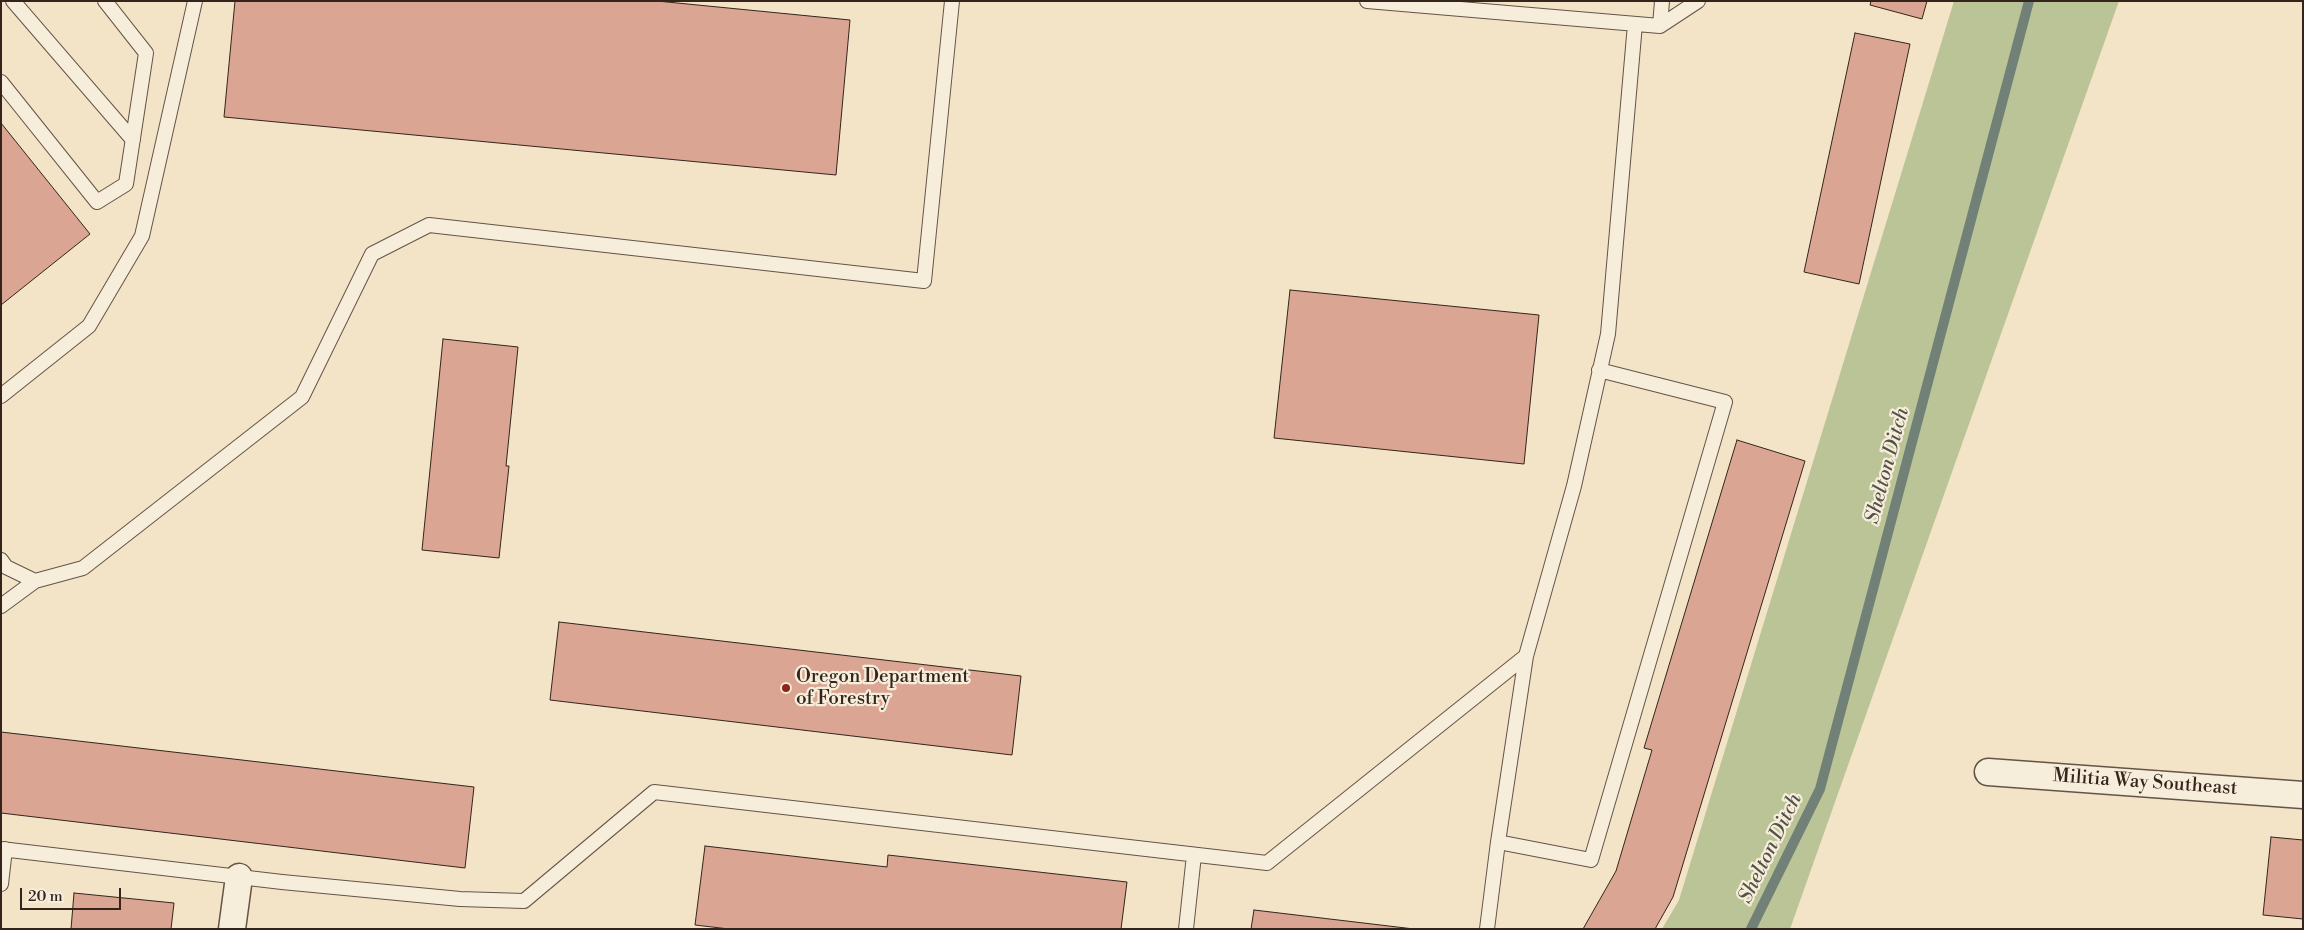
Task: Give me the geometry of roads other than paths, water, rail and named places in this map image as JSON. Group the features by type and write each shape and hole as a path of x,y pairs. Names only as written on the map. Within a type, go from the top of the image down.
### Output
{"street":[{"name":"Militia Way Southeast","path":"1988,772 2303,795"},
{"path":"232,929 239,877"}],"lane":[{"path":"13,1 133,140"},
{"path":"1,82 97,202 126,184 146,53 104,1"},
{"path":"1,396 89,326 142,236 195,1"},
{"path":"1,606 35,581 83,568 302,397 372,254 429,225 924,281 952,1"},
{"path":"1366,1 1660,26 1698,1"},
{"path":"1660,26 1662,1"},
{"path":"1487,929 1526,656 1574,486 1608,334 1635,24"},
{"path":"1498,842 1591,860 1725,402 1599,370"},
{"path":"1,560 6,567 35,581"},
{"path":"1,884 3,849 239,877 460,899 524,901 654,792 1267,863 1526,656"},
{"path":"1186,929 1194,855"}],"waterway":[{"name":"Shelton Ditch","path":"1751,929 1820,789 2029,1"}],"place":[{"name":"Oregon Department of Forestry","path":"786,688"}]}
